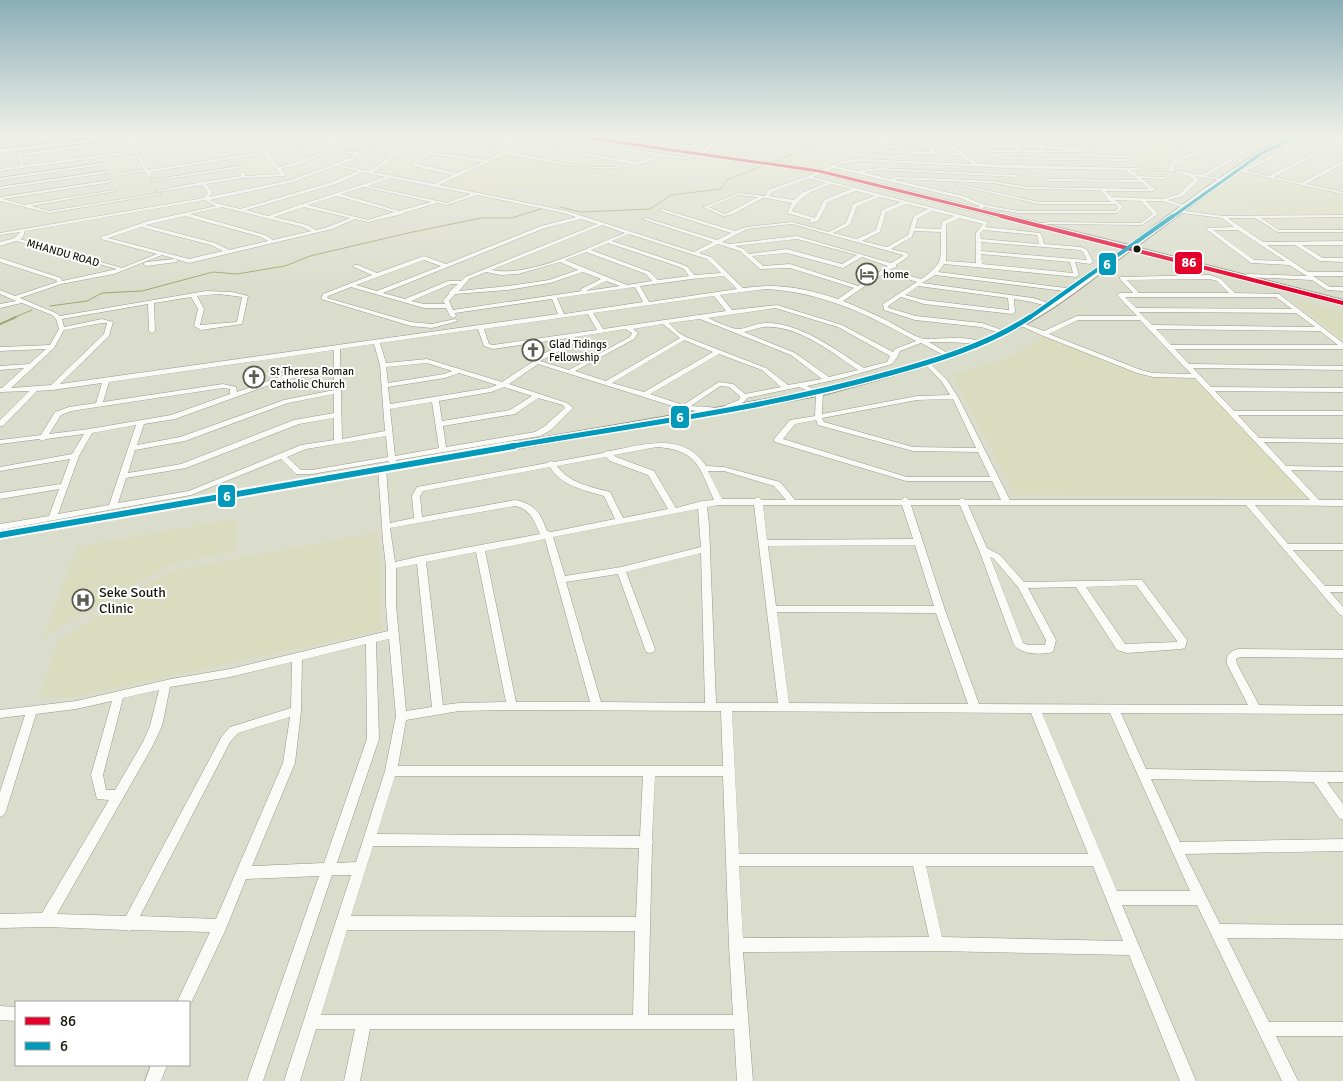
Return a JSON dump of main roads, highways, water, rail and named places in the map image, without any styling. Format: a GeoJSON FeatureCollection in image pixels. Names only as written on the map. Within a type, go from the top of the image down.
{"type":"FeatureCollection","features":[{"type":"Feature","properties":{"kind":"main road"},"geometry":{"type":"LineString","coordinates":[[882,186],[1129,247],[1343,303]]}},
{"type":"Feature","properties":{"kind":"main road"},"geometry":{"type":"LineString","coordinates":[[0,535],[389,464],[678,417],[784,392],[817,392],[927,363],[980,343],[1020,324],[1072,290],[1213,186]]}},
{"type":"Feature","properties":{"kind":"waterway"},"geometry":{"type":"LineString","coordinates":[[560,207],[581,212],[650,209],[671,195],[721,189],[723,186]]}},
{"type":"Feature","properties":{"kind":"waterway"},"geometry":{"type":"LineString","coordinates":[[50,306],[87,301],[102,293],[142,291],[213,272],[237,274],[285,266],[310,256],[408,233],[481,218],[511,218],[541,209]]}},
{"type":"Feature","properties":{"kind":"waterway"},"geometry":{"type":"LineString","coordinates":[[13,318],[32,310]]}},
{"type":"Feature","properties":{"kind":"waterway"},"geometry":{"type":"LineString","coordinates":[[0,324],[16,317]]}},
{"type":"Feature","properties":{"kind":"place","name":"home"},"geometry":{"type":"Point","coordinates":[867,274]}},
{"type":"Feature","properties":{"kind":"place","name":"Glad Tidings Fellowship"},"geometry":{"type":"Point","coordinates":[533,350]}},
{"type":"Feature","properties":{"kind":"place","name":"St Theresa Roman Catholic Church"},"geometry":{"type":"Point","coordinates":[254,377]}},
{"type":"Feature","properties":{"kind":"place","name":"Seke South Clinic"},"geometry":{"type":"Point","coordinates":[83,600]}}]}
